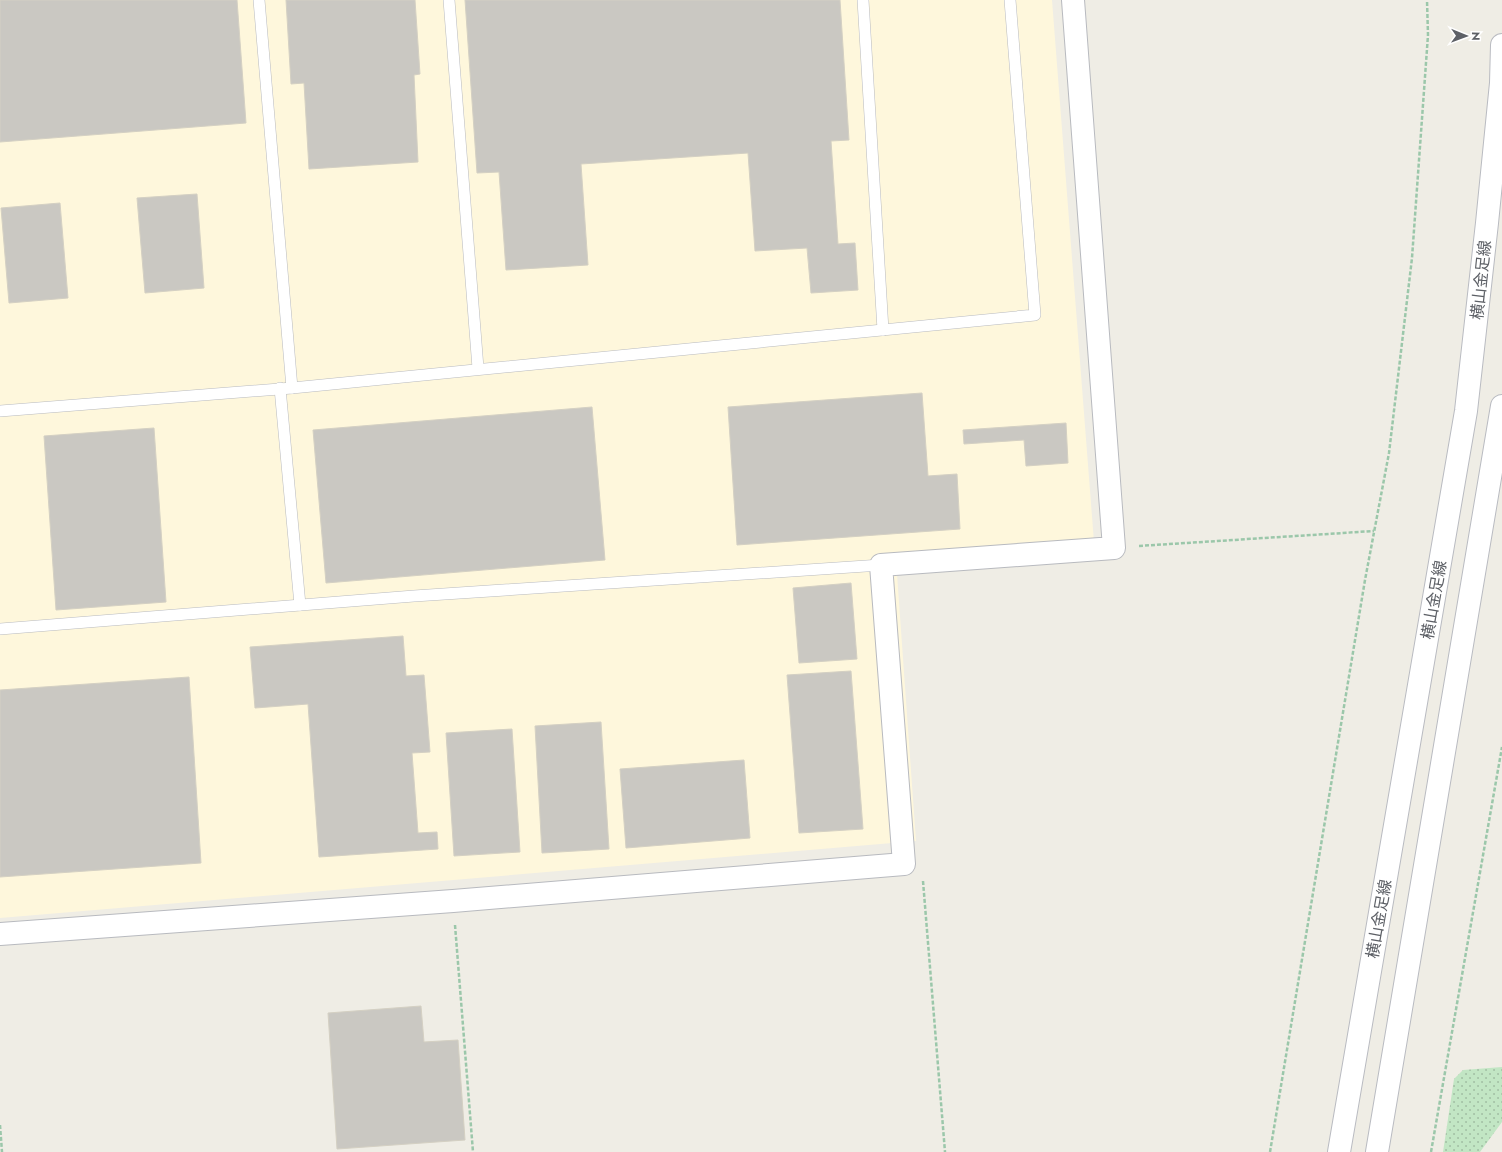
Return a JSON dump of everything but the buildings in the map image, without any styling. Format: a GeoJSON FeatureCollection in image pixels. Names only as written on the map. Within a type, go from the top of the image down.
{"type":"FeatureCollection","features":[{"type":"Feature","properties":{"kind":"street"},"geometry":{"type":"LineString","coordinates":[[0,934],[453,901],[904,864],[881,565],[1114,548],[1073,0]]}},
{"type":"Feature","properties":{"kind":"street","name":"横山金足線"},"geometry":{"type":"LineString","coordinates":[[1339,1152],[1466,411],[1501,83],[1502,45]]}},
{"type":"Feature","properties":{"kind":"street"},"geometry":{"type":"LineString","coordinates":[[1377,1152],[1502,406]]}},
{"type":"Feature","properties":{"kind":"lane"},"geometry":{"type":"LineString","coordinates":[[260,0],[292,388]]}},
{"type":"Feature","properties":{"kind":"lane"},"geometry":{"type":"LineString","coordinates":[[449,0],[478,368]]}},
{"type":"Feature","properties":{"kind":"lane"},"geometry":{"type":"LineString","coordinates":[[863,0],[883,330]]}},
{"type":"Feature","properties":{"kind":"lane"},"geometry":{"type":"LineString","coordinates":[[0,411],[292,388],[478,368],[1035,316],[1010,0]]}},
{"type":"Feature","properties":{"kind":"lane"},"geometry":{"type":"LineString","coordinates":[[280,388],[300,605]]}},
{"type":"Feature","properties":{"kind":"lane"},"geometry":{"type":"LineString","coordinates":[[0,629],[300,605],[881,565]]}},
{"type":"Feature","properties":{"kind":"path"},"geometry":{"type":"LineString","coordinates":[[1270,1152],[1374,531],[1389,453],[1412,258],[1428,35],[1427,0]]}},
{"type":"Feature","properties":{"kind":"path"},"geometry":{"type":"LineString","coordinates":[[1114,548],[1374,531]]}},
{"type":"Feature","properties":{"kind":"path"},"geometry":{"type":"LineString","coordinates":[[1431,1152],[1502,747]]}},
{"type":"Feature","properties":{"kind":"path"},"geometry":{"type":"LineString","coordinates":[[904,864],[922,878],[945,1152]]}},
{"type":"Feature","properties":{"kind":"path"},"geometry":{"type":"LineString","coordinates":[[453,901],[473,1152]]}},
{"type":"Feature","properties":{"kind":"path"},"geometry":{"type":"LineString","coordinates":[[0,1125],[2,1152]]}},
{"type":"Feature","properties":{"kind":"shaded area"},"geometry":{"type":"Polygon","coordinates":[[[0,0],[1052,0],[1095,555],[897,574],[916,841],[0,918],[0,0]]]}},
{"type":"Feature","properties":{"kind":"green space"},"geometry":{"type":"Polygon","coordinates":[[[1502,1067],[1502,1122],[1480,1152],[1443,1152],[1454,1079],[1463,1070],[1502,1067]]]}}]}
